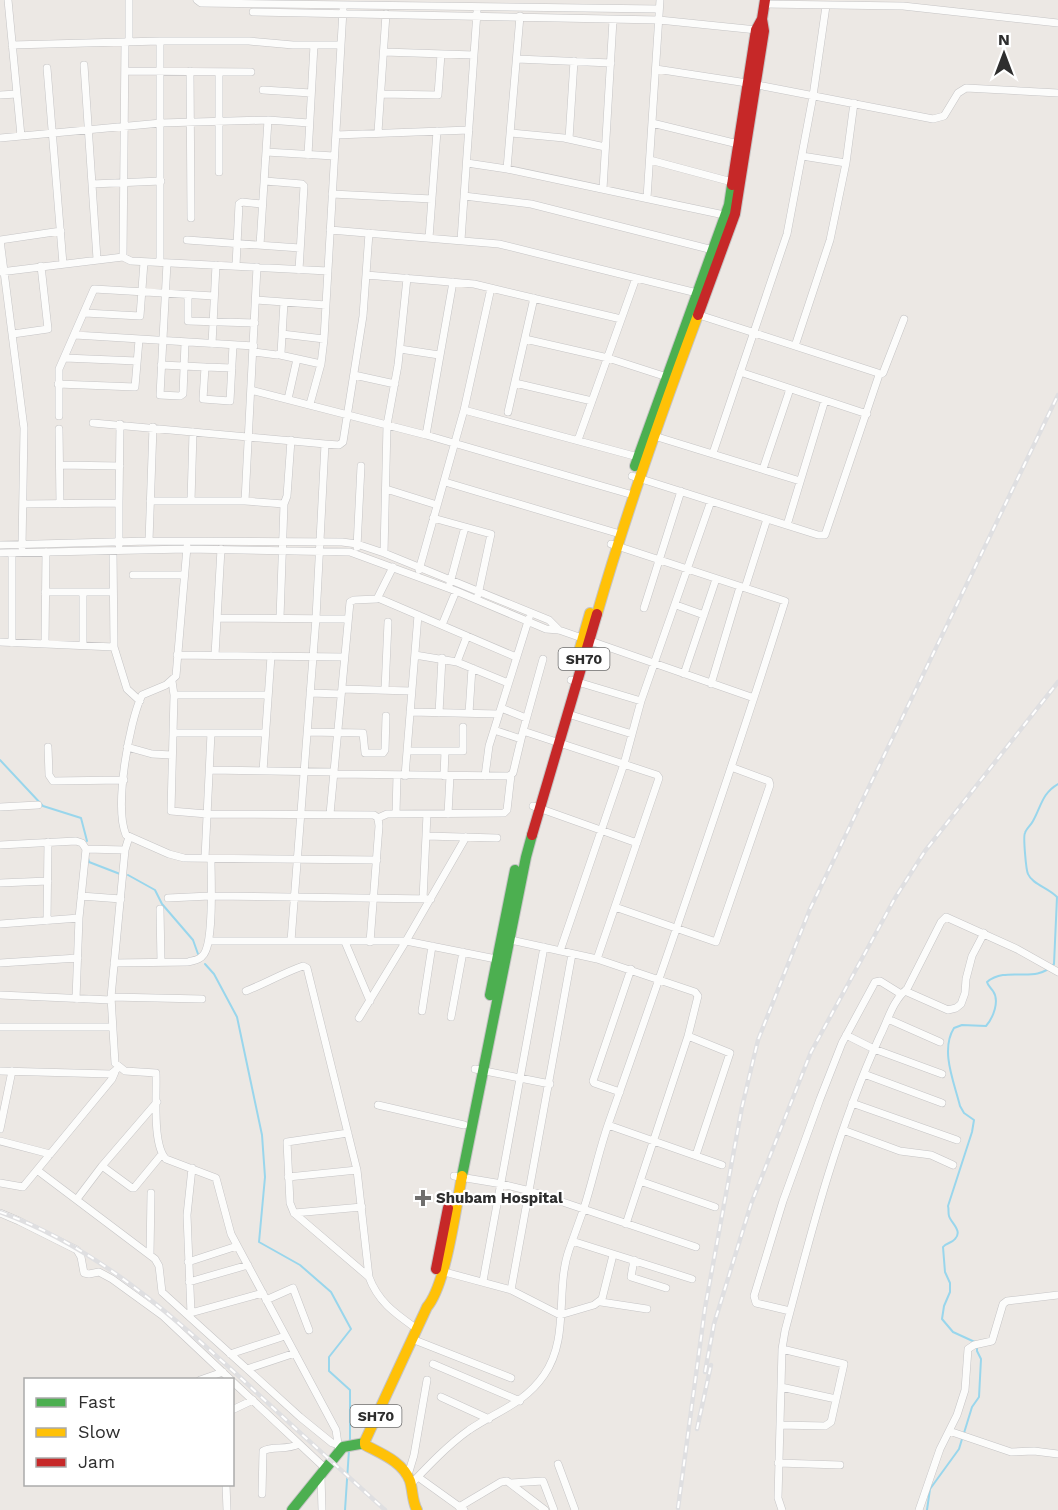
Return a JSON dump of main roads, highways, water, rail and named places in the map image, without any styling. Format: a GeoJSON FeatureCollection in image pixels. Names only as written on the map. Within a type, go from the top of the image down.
{"type":"FeatureCollection","features":[{"type":"Feature","properties":{"kind":"main road","name":"SH70"},"geometry":{"type":"LineString","coordinates":[[417,1510],[412,1503],[412,1478],[402,1467],[360,1444],[415,1334],[439,1271],[505,939],[511,886],[617,533],[670,378],[730,217],[764,2]]}},
{"type":"Feature","properties":{"kind":"main road","name":"SH70"},"geometry":{"type":"LineString","coordinates":[[695,313],[697,293],[713,250],[730,217],[732,182],[738,144],[751,84]]}},
{"type":"Feature","properties":{"kind":"main road","name":"SH70"},"geometry":{"type":"LineString","coordinates":[[636,477],[638,457],[650,434]]}},
{"type":"Feature","properties":{"kind":"main road","name":"SH70"},"geometry":{"type":"LineString","coordinates":[[555,743],[568,714],[574,681]]}},
{"type":"Feature","properties":{"kind":"main road","name":"SH70"},"geometry":{"type":"LineString","coordinates":[[457,1176],[464,1125],[478,1070]]}},
{"type":"Feature","properties":{"kind":"main road"},"geometry":{"type":"LineString","coordinates":[[292,1510],[340,1447],[360,1444]]}},
{"type":"Feature","properties":{"kind":"waterway"},"geometry":{"type":"LineString","coordinates":[[0,760],[43,806],[81,818],[87,841]]}},
{"type":"Feature","properties":{"kind":"waterway"},"geometry":{"type":"LineString","coordinates":[[964,1433],[972,1407],[979,1397],[981,1359],[977,1351],[977,1343],[953,1332],[942,1319],[950,1292],[950,1283],[945,1272],[943,1247],[954,1240],[958,1233],[949,1216],[948,1206],[974,1120],[964,1113],[960,1106],[950,1066],[948,1046],[954,1028],[962,1025],[986,1026],[989,1023],[996,1000],[987,982],[1004,975],[1038,973],[1054,964],[1057,897],[1033,881],[1028,874],[1024,835],[1045,796],[1058,784]]}},
{"type":"Feature","properties":{"kind":"waterway"},"geometry":{"type":"LineString","coordinates":[[88,858],[89,862],[120,874]]}},
{"type":"Feature","properties":{"kind":"waterway"},"geometry":{"type":"LineString","coordinates":[[128,875],[155,890],[162,904],[193,940],[198,954]]}},
{"type":"Feature","properties":{"kind":"waterway"},"geometry":{"type":"LineString","coordinates":[[205,964],[214,974],[237,1017],[262,1135],[265,1177],[259,1242],[300,1265],[331,1292],[351,1329],[329,1357],[329,1371],[350,1390],[350,1441]]}},
{"type":"Feature","properties":{"kind":"waterway"},"geometry":{"type":"LineString","coordinates":[[927,1510],[930,1489],[959,1449],[962,1439]]}},
{"type":"Feature","properties":{"kind":"waterway"},"geometry":{"type":"LineString","coordinates":[[345,1510],[349,1450]]}},
{"type":"Feature","properties":{"kind":"railway"},"geometry":{"type":"LineString","coordinates":[[678,1508],[705,1308],[742,1107],[758,1040],[810,909],[1058,395]]}},
{"type":"Feature","properties":{"kind":"railway"},"geometry":{"type":"LineString","coordinates":[[705,1372],[714,1324],[751,1204],[811,1052],[895,898],[925,851],[1058,682]]}},
{"type":"Feature","properties":{"kind":"railway"},"geometry":{"type":"LineString","coordinates":[[0,1212],[68,1243],[99,1262],[159,1306],[385,1510]]}},
{"type":"Feature","properties":{"kind":"railway"},"geometry":{"type":"LineString","coordinates":[[697,1429],[711,1365]]}},
{"type":"Feature","properties":{"kind":"place","name":"Shubam Hospital"},"geometry":{"type":"Point","coordinates":[423,1198]}}]}
